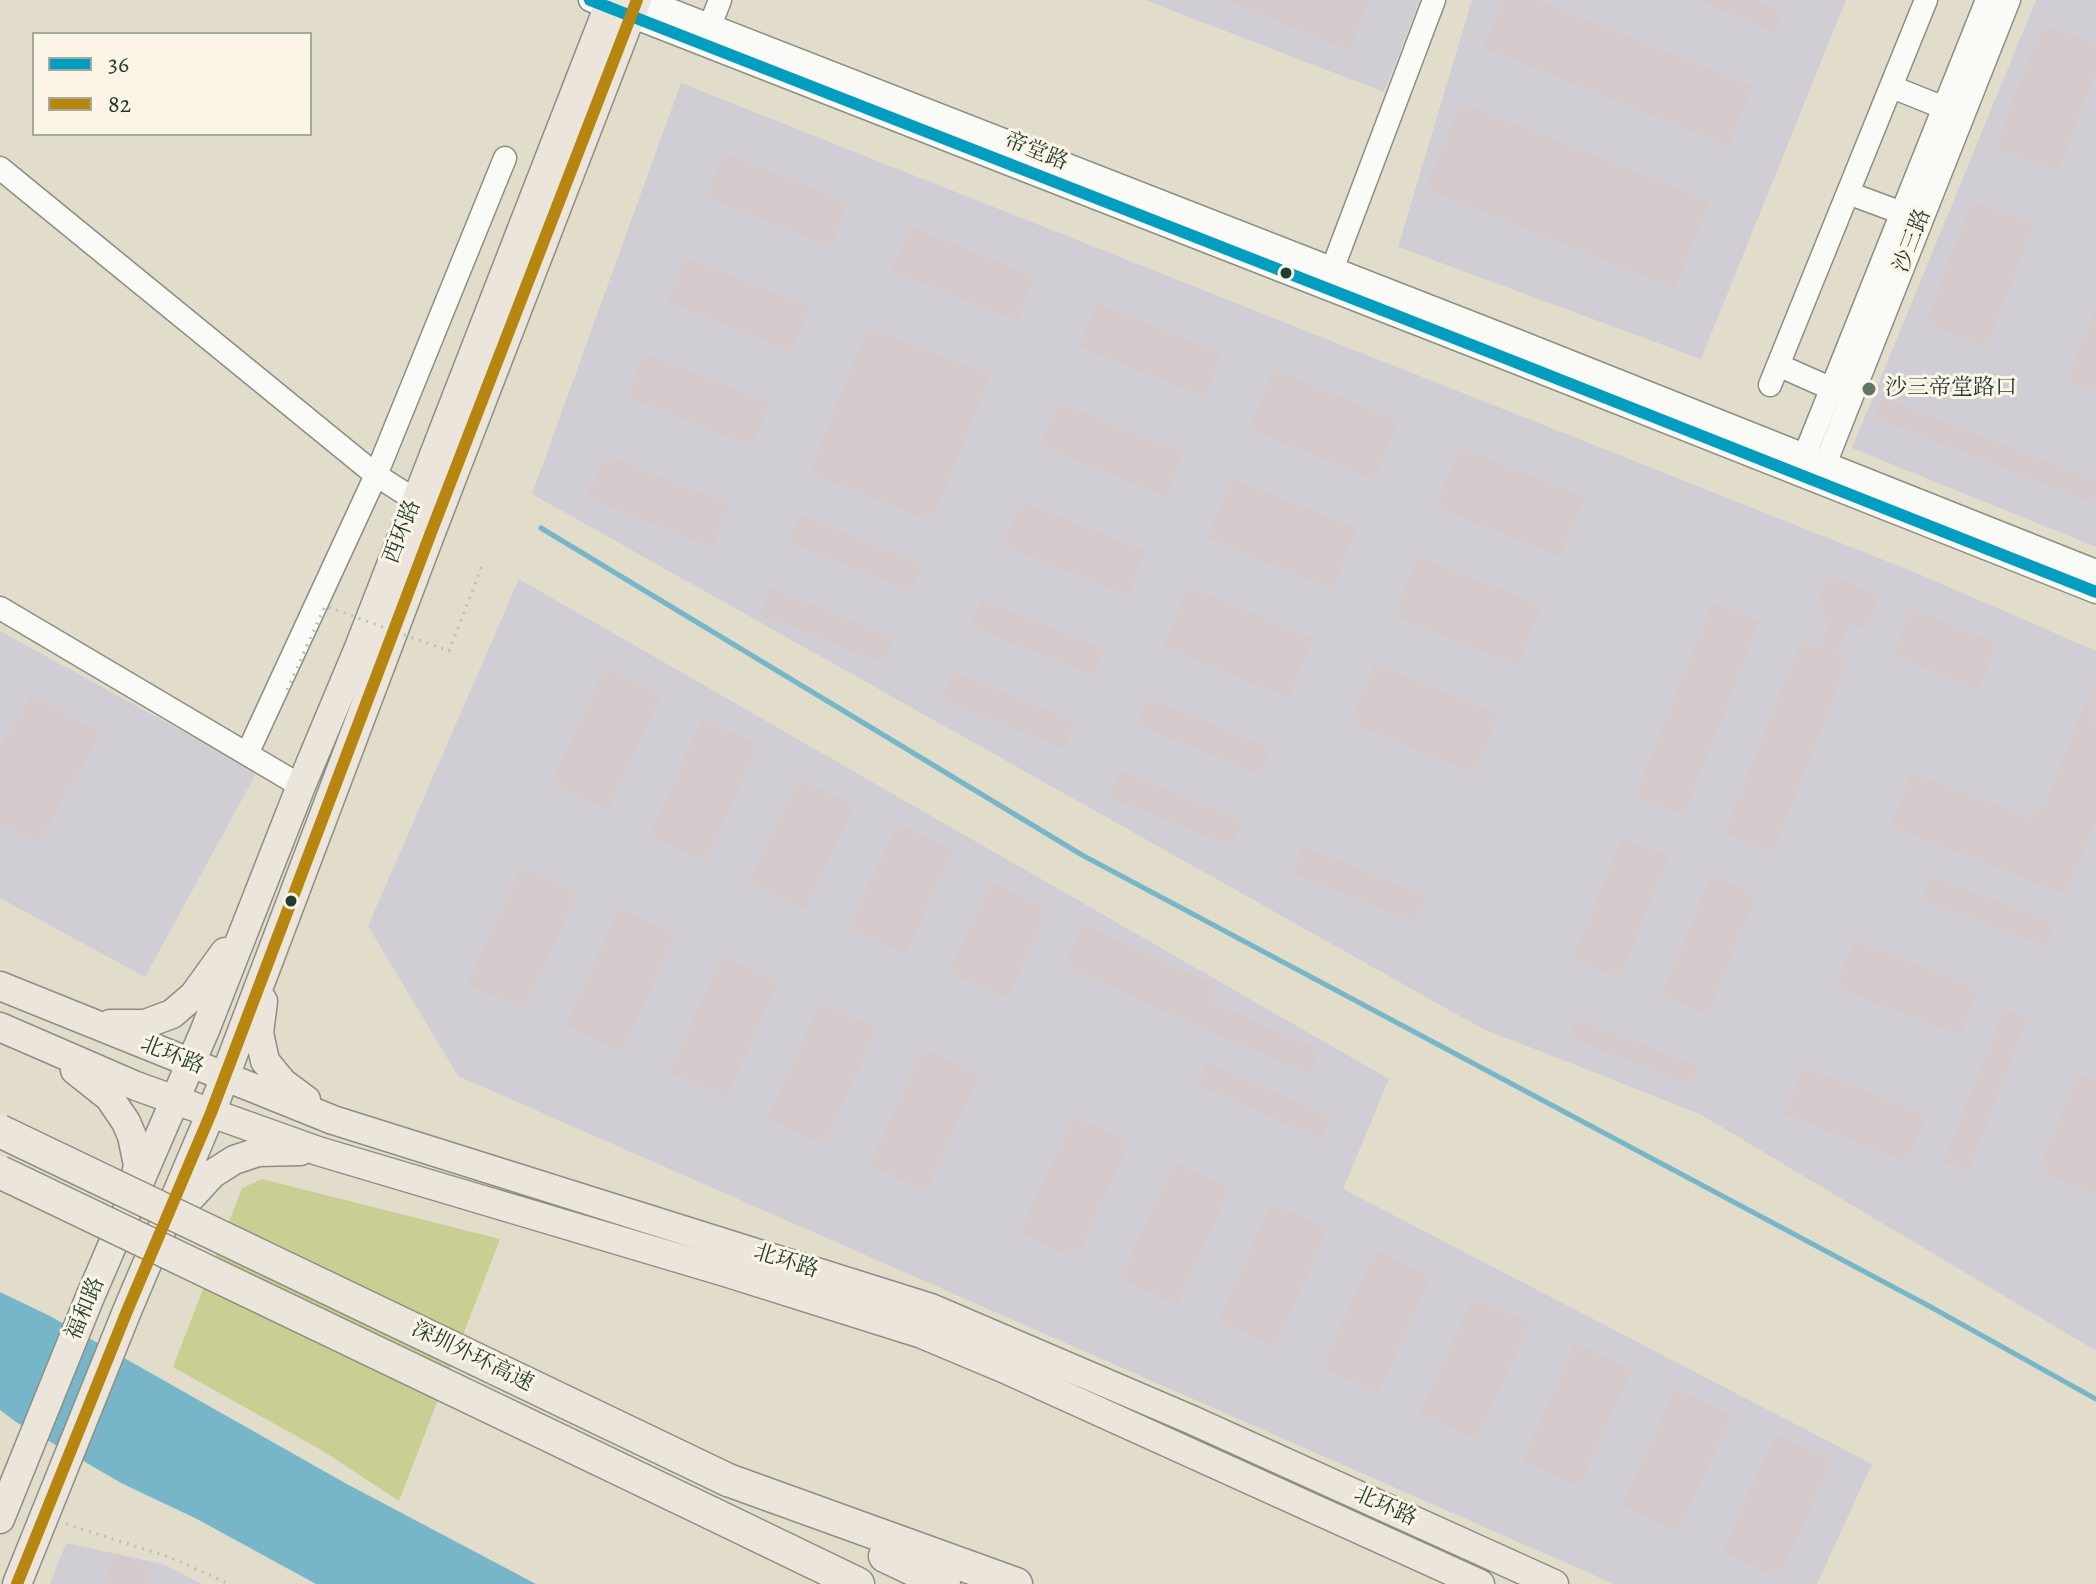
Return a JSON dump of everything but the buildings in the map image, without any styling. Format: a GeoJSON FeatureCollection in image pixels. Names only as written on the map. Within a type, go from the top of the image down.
{"type":"FeatureCollection","features":[{"type":"Feature","properties":{"kind":"highway","name":"深圳外环高速"},"geometry":{"type":"LineString","coordinates":[[0,1131],[944,1584]]}},
{"type":"Feature","properties":{"kind":"highway","name":"深圳外环高速"},"geometry":{"type":"LineString","coordinates":[[0,1172],[858,1584]]}},
{"type":"Feature","properties":{"kind":"highway"},"geometry":{"type":"LineString","coordinates":[[728,1480],[1016,1584]]}},
{"type":"Feature","properties":{"kind":"highway"},"geometry":{"type":"LineString","coordinates":[[711,1513],[828,1584]]}},
{"type":"Feature","properties":{"kind":"main road","name":"西环路"},"geometry":{"type":"LineString","coordinates":[[176,1101],[358,650],[415,500],[621,4]]}},
{"type":"Feature","properties":{"kind":"main road","name":"西环路"},"geometry":{"type":"LineString","coordinates":[[211,1113],[621,4]]}},
{"type":"Feature","properties":{"kind":"main road"},"geometry":{"type":"LineString","coordinates":[[90,1023],[145,1024],[172,1014],[194,995],[249,919]]}},
{"type":"Feature","properties":{"kind":"main road"},"geometry":{"type":"LineString","coordinates":[[268,960],[259,1033],[265,1061],[283,1083],[333,1120]]}},
{"type":"Feature","properties":{"kind":"main road","name":"北环路"},"geometry":{"type":"LineString","coordinates":[[0,986],[333,1120],[931,1308],[1192,1420],[1554,1584]]}},
{"type":"Feature","properties":{"kind":"main road","name":"北环路"},"geometry":{"type":"LineString","coordinates":[[0,1027],[176,1101],[318,1151],[922,1334],[1480,1584]]}},
{"type":"Feature","properties":{"kind":"main road"},"geometry":{"type":"LineString","coordinates":[[35,1042],[98,1087],[126,1122],[138,1165],[130,1208]]}},
{"type":"Feature","properties":{"kind":"main road","name":"福和路"},"geometry":{"type":"LineString","coordinates":[[5,1506],[90,1297],[176,1101]]}},
{"type":"Feature","properties":{"kind":"main road","name":"福和路"},"geometry":{"type":"LineString","coordinates":[[17,1584],[211,1113]]}},
{"type":"Feature","properties":{"kind":"main road"},"geometry":{"type":"LineString","coordinates":[[165,1225],[212,1174],[234,1160],[258,1152],[318,1151]]}},
{"type":"Feature","properties":{"kind":"street"},"geometry":{"type":"LineString","coordinates":[[707,35],[720,0]]}},
{"type":"Feature","properties":{"kind":"street"},"geometry":{"type":"LineString","coordinates":[[1329,279],[1434,0]]}},
{"type":"Feature","properties":{"kind":"street"},"geometry":{"type":"LineString","coordinates":[[1832,389],[1774,375],[1926,0]]}},
{"type":"Feature","properties":{"kind":"street","name":"沙三路"},"geometry":{"type":"LineString","coordinates":[[1812,469],[1953,111],[1987,0]]}},
{"type":"Feature","properties":{"kind":"street","name":"沙三路"},"geometry":{"type":"LineString","coordinates":[[1812,469],[1832,389],[1902,213],[2009,0]]}},
{"type":"Feature","properties":{"kind":"street","name":"帝堂路"},"geometry":{"type":"LineString","coordinates":[[621,4],[707,35],[1812,469],[2096,571]]}},
{"type":"Feature","properties":{"kind":"street"},"geometry":{"type":"LineString","coordinates":[[1892,87],[1953,111]]}},
{"type":"Feature","properties":{"kind":"street"},"geometry":{"type":"LineString","coordinates":[[247,754],[376,475],[505,158]]}},
{"type":"Feature","properties":{"kind":"street"},"geometry":{"type":"LineString","coordinates":[[0,168],[376,475],[415,500]]}},
{"type":"Feature","properties":{"kind":"street"},"geometry":{"type":"LineString","coordinates":[[1848,193],[1902,213]]}},
{"type":"Feature","properties":{"kind":"street","name":"帝堂路"},"geometry":{"type":"LineString","coordinates":[[1812,469],[2096,592]]}},
{"type":"Feature","properties":{"kind":"street"},"geometry":{"type":"LineString","coordinates":[[0,608],[301,786]]}},
{"type":"Feature","properties":{"kind":"path"},"geometry":{"type":"LineString","coordinates":[[287,690],[325,606],[449,651],[482,566]]}},
{"type":"Feature","properties":{"kind":"path"},"geometry":{"type":"LineString","coordinates":[[45,1513],[172,1558],[229,1584]]}},
{"type":"Feature","properties":{"kind":"shaded area"},"geometry":{"type":"Polygon","coordinates":[[[1145,0],[1420,0],[1384,92],[1145,0]]]}},
{"type":"Feature","properties":{"kind":"shaded area"},"geometry":{"type":"Polygon","coordinates":[[[1472,0],[1846,0],[1701,359],[1398,247],[1472,0]]]}},
{"type":"Feature","properties":{"kind":"shaded area"},"geometry":{"type":"Polygon","coordinates":[[[2036,0],[2096,0],[2096,547],[1852,448],[2036,0]]]}},
{"type":"Feature","properties":{"kind":"shaded area"},"geometry":{"type":"Polygon","coordinates":[[[681,83],[1914,572],[2096,651],[2096,1351],[1700,1114],[1481,1028],[532,494],[681,83]]]}},
{"type":"Feature","properties":{"kind":"shaded area"},"geometry":{"type":"Polygon","coordinates":[[[519,579],[1389,1079],[1343,1189],[1872,1464],[1817,1584],[1614,1584],[458,1076],[368,926],[519,579]]]}},
{"type":"Feature","properties":{"kind":"shaded area"},"geometry":{"type":"Polygon","coordinates":[[[0,631],[257,772],[145,977],[0,898],[0,631]]]}},
{"type":"Feature","properties":{"kind":"shaded area"},"geometry":{"type":"Polygon","coordinates":[[[66,1543],[163,1564],[202,1584],[50,1584],[66,1543]]]}},
{"type":"Feature","properties":{"kind":"green space"},"geometry":{"type":"Polygon","coordinates":[[[262,1179],[500,1239],[399,1501],[323,1451],[173,1367],[242,1188],[262,1179]]]}},
{"type":"Feature","properties":{"kind":"water"},"geometry":{"type":"Polygon","coordinates":[[[0,1292],[50,1316],[345,1483],[536,1584],[316,1584],[197,1519],[123,1484],[0,1410],[0,1292]]]}},
{"type":"Feature","properties":{"kind":"waterway"},"geometry":{"type":"LineString","coordinates":[[541,528],[1082,855],[1929,1306],[2096,1399]]}},
{"type":"Feature","properties":{"kind":"transit line","name":"36"},"geometry":{"type":"LineString","coordinates":[[590,0],[2096,592]]}},
{"type":"Feature","properties":{"kind":"transit line","name":"82"},"geometry":{"type":"LineString","coordinates":[[17,1584],[211,1113],[637,0]]}},
{"type":"Feature","properties":{"kind":"place","name":"沙三帝堂路口"},"geometry":{"type":"Point","coordinates":[1869,389]}}]}
